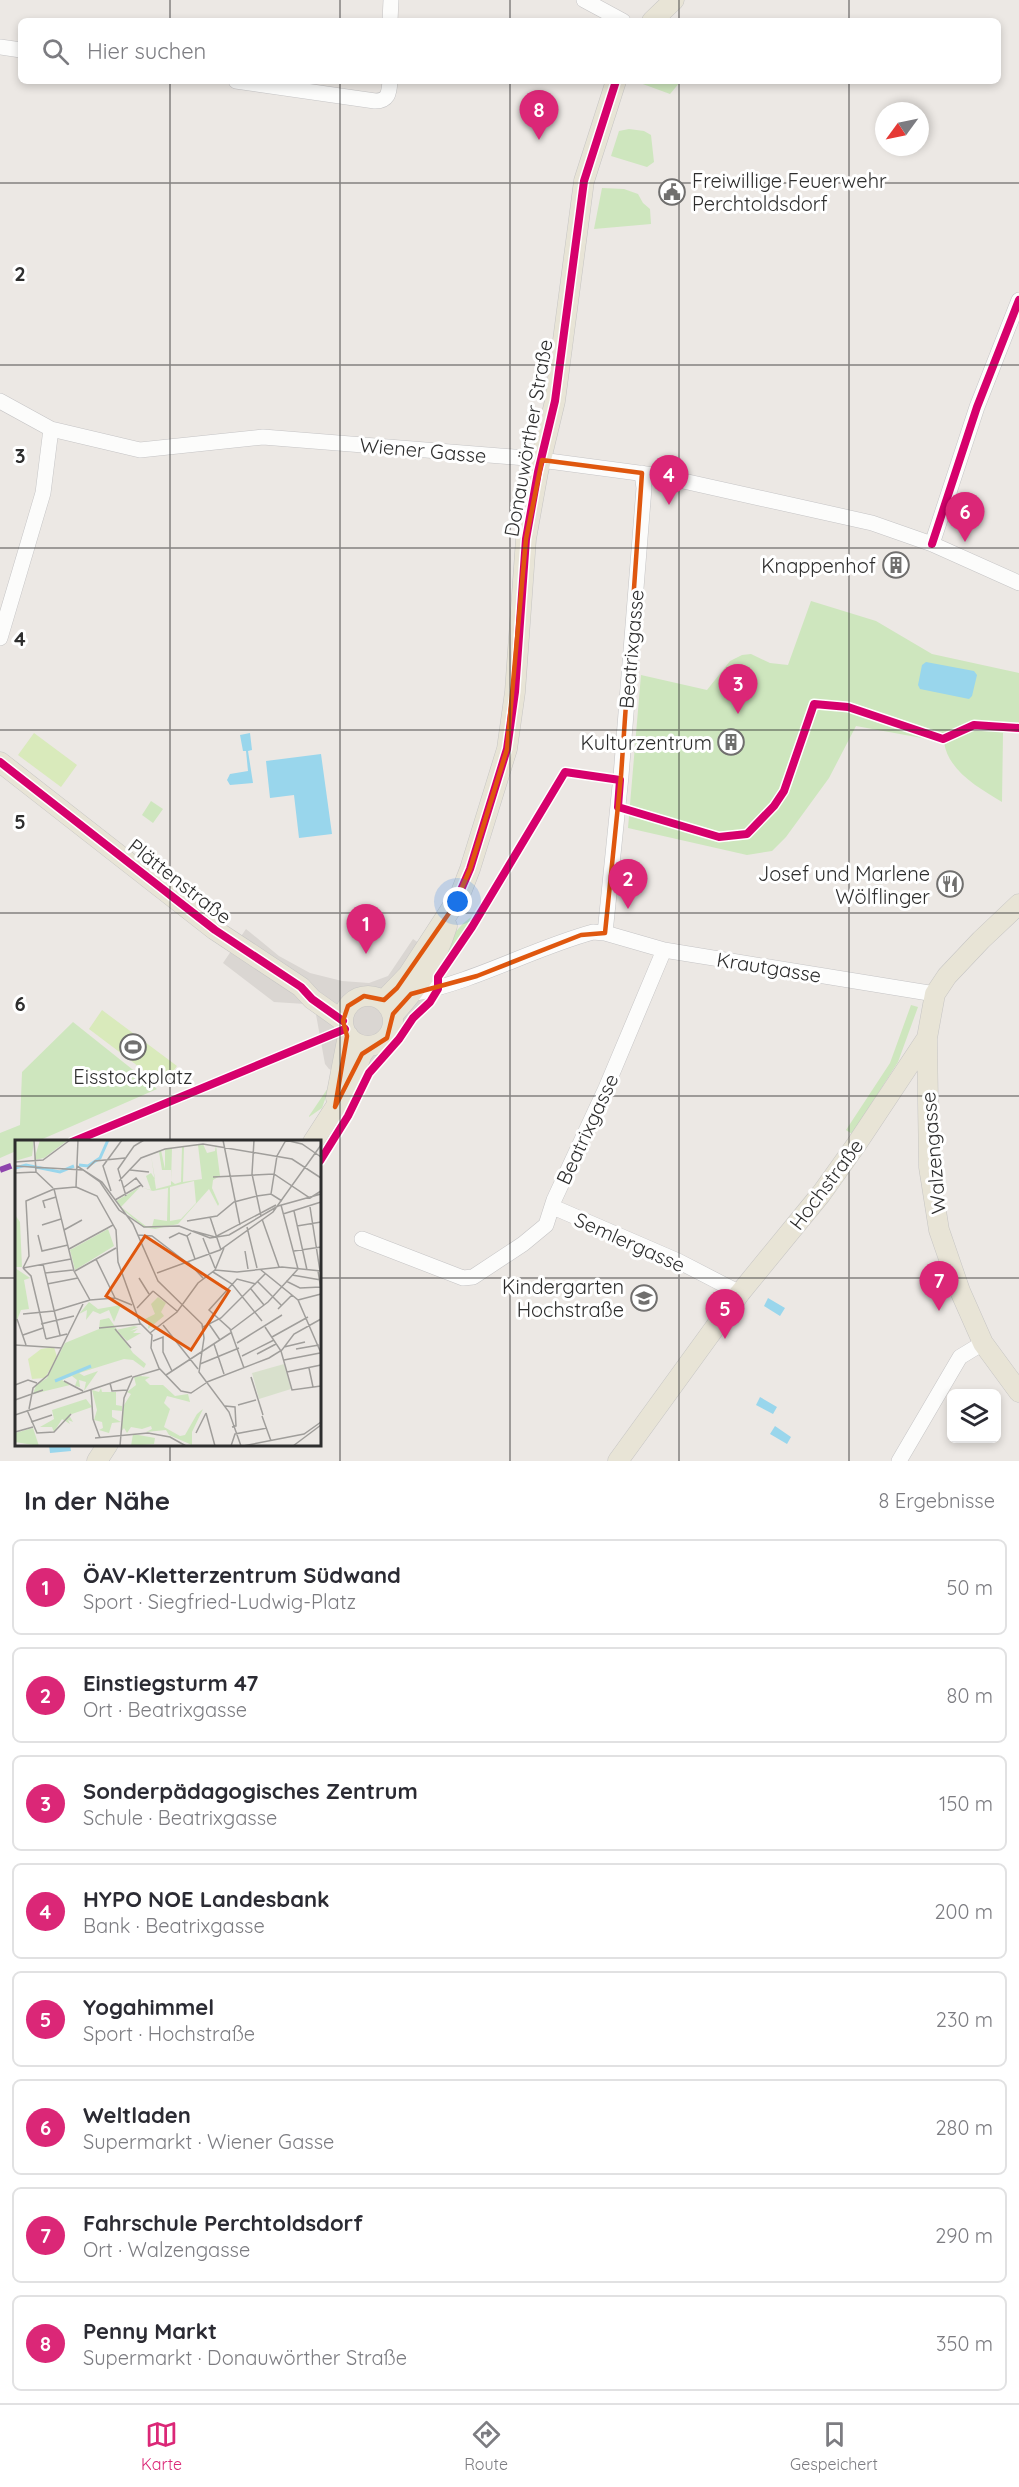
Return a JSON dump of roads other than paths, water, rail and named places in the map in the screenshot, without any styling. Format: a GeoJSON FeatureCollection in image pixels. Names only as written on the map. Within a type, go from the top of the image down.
{"type":"FeatureCollection","features":[{"type":"Feature","properties":{"kind":"main road"},"geometry":{"type":"LineString","coordinates":[[655,18],[674,0]]}},
{"type":"Feature","properties":{"kind":"main road","name":"Donauwörther Straße"},"geometry":{"type":"LineString","coordinates":[[388,1008],[411,994],[438,954],[454,906],[470,869],[507,749],[515,692],[526,539],[555,401],[584,181],[615,84]]}},
{"type":"Feature","properties":{"kind":"main road","name":"Plättenstraße"},"geometry":{"type":"LineString","coordinates":[[0,762],[215,930],[301,987],[345,1028]]}},
{"type":"Feature","properties":{"kind":"main road","name":"Hochstraße"},"geometry":{"type":"LineString","coordinates":[[618,1461],[740,1293],[833,1178],[927,1038],[935,994],[947,976],[1019,904]]}},
{"type":"Feature","properties":{"kind":"main road","name":"Donauwörther Straße"},"geometry":{"type":"LineString","coordinates":[[388,1008],[454,906]]}},
{"type":"Feature","properties":{"kind":"main road","name":"Plättenstraße"},"geometry":{"type":"LineString","coordinates":[[301,987],[312,988],[330,996],[355,1000]]}},
{"type":"Feature","properties":{"kind":"main road"},"geometry":{"type":"LineString","coordinates":[[335,1107],[346,1010],[355,1000],[369,996],[388,1008],[393,1025],[389,1035],[379,1044],[368,1046],[356,1043],[345,1028]]}},
{"type":"Feature","properties":{"kind":"main road","name":"Walzengasse"},"geometry":{"type":"LineString","coordinates":[[927,1038],[929,1167],[939,1230],[960,1291],[983,1343],[1019,1392]]}},
{"type":"Feature","properties":{"kind":"main road"},"geometry":{"type":"LineString","coordinates":[[314,1140],[349,1086],[362,1054],[368,1046]]}},
{"type":"Feature","properties":{"kind":"main road"},"geometry":{"type":"LineString","coordinates":[[97,1461],[107,1446]]}},
{"type":"Feature","properties":{"kind":"street"},"geometry":{"type":"LineString","coordinates":[[390,18],[391,0]]}},
{"type":"Feature","properties":{"kind":"street"},"geometry":{"type":"LineString","coordinates":[[584,0],[617,18]]}},
{"type":"Feature","properties":{"kind":"street"},"geometry":{"type":"LineString","coordinates":[[0,47],[18,50]]}},
{"type":"Feature","properties":{"kind":"street"},"geometry":{"type":"LineString","coordinates":[[257,84],[375,101],[384,100],[389,93],[390,84]]}},
{"type":"Feature","properties":{"kind":"street"},"geometry":{"type":"LineString","coordinates":[[932,544],[977,407],[1019,300]]}},
{"type":"Feature","properties":{"kind":"street","name":"Wiener Gasse"},"geometry":{"type":"LineString","coordinates":[[0,401],[51,429],[140,450],[263,437],[542,460],[642,473],[872,523],[932,544],[1019,583]]}},
{"type":"Feature","properties":{"kind":"street"},"geometry":{"type":"LineString","coordinates":[[0,638],[43,493],[51,429]]}},
{"type":"Feature","properties":{"kind":"street","name":"Beatrixgasse"},"geometry":{"type":"LineString","coordinates":[[605,933],[621,776],[644,488],[642,473]]}},
{"type":"Feature","properties":{"kind":"street"},"geometry":{"type":"LineString","coordinates":[[411,994],[438,989],[477,976],[581,935],[593,932],[605,933]]}},
{"type":"Feature","properties":{"kind":"street","name":"Krautgasse"},"geometry":{"type":"LineString","coordinates":[[605,933],[664,950],[935,994]]}},
{"type":"Feature","properties":{"kind":"street","name":"Beatrixgasse"},"geometry":{"type":"LineString","coordinates":[[362,1239],[463,1278],[473,1277],[523,1244],[546,1225],[554,1200],[606,1088],[664,950]]}},
{"type":"Feature","properties":{"kind":"street","name":"Semlergasse"},"geometry":{"type":"LineString","coordinates":[[553,1208],[678,1261],[740,1293]]}},
{"type":"Feature","properties":{"kind":"street"},"geometry":{"type":"LineString","coordinates":[[899,1461],[960,1357],[983,1343]]}},
{"type":"Feature","properties":{"kind":"water"},"geometry":{"type":"Polygon","coordinates":[[[926,662],[974,671],[977,675],[972,696],[969,699],[920,689],[918,685],[922,665],[926,662]]]}},
{"type":"Feature","properties":{"kind":"water"},"geometry":{"type":"Polygon","coordinates":[[[250,733],[252,750],[248,751],[253,783],[230,785],[227,780],[230,774],[248,771],[246,751],[243,751],[240,735],[250,733]]]}},
{"type":"Feature","properties":{"kind":"water"},"geometry":{"type":"Polygon","coordinates":[[[321,754],[332,834],[299,838],[294,795],[270,798],[266,761],[321,754]]]}},
{"type":"Feature","properties":{"kind":"water"},"geometry":{"type":"Polygon","coordinates":[[[768,1298],[785,1308],[780,1316],[764,1306],[768,1298]]]}},
{"type":"Feature","properties":{"kind":"water"},"geometry":{"type":"Polygon","coordinates":[[[760,1397],[777,1407],[773,1414],[756,1405],[760,1397]]]}},
{"type":"Feature","properties":{"kind":"water"},"geometry":{"type":"Polygon","coordinates":[[[775,1426],[791,1437],[787,1444],[770,1434],[775,1426]]]}},
{"type":"Feature","properties":{"kind":"water"},"geometry":{"type":"Polygon","coordinates":[[[49,1446],[70,1446],[71,1451],[50,1453],[49,1446]]]}},
{"type":"Feature","properties":{"kind":"place","name":"Penny Markt"},"geometry":{"type":"Point","coordinates":[539,140]}},
{"type":"Feature","properties":{"kind":"place","name":"Freiwillige Feuerwehr Perchtoldsdorf"},"geometry":{"type":"Point","coordinates":[672,192]}},
{"type":"Feature","properties":{"kind":"place","name":"HYPO NOE Landesbank"},"geometry":{"type":"Point","coordinates":[669,505]}},
{"type":"Feature","properties":{"kind":"place","name":"Weltladen"},"geometry":{"type":"Point","coordinates":[965,542]}},
{"type":"Feature","properties":{"kind":"place","name":"Knappenhof"},"geometry":{"type":"Point","coordinates":[896,565]}},
{"type":"Feature","properties":{"kind":"place","name":"Sonderpädagogisches Zentrum"},"geometry":{"type":"Point","coordinates":[738,714]}},
{"type":"Feature","properties":{"kind":"place","name":"Kulturzentrum"},"geometry":{"type":"Point","coordinates":[731,742]}},
{"type":"Feature","properties":{"kind":"place","name":"Josef und Marlene Wölflinger"},"geometry":{"type":"Point","coordinates":[950,884]}},
{"type":"Feature","properties":{"kind":"place","name":"Einstiegsturm 47"},"geometry":{"type":"Point","coordinates":[628,909]}},
{"type":"Feature","properties":{"kind":"place","name":"ÖAV-Kletterzentrum Südwand"},"geometry":{"type":"Point","coordinates":[366,954]}},
{"type":"Feature","properties":{"kind":"place","name":"Eisstockplatz"},"geometry":{"type":"Point","coordinates":[133,1047]}},
{"type":"Feature","properties":{"kind":"place","name":"Kindergarten Hochstraße"},"geometry":{"type":"Point","coordinates":[644,1298]}},
{"type":"Feature","properties":{"kind":"place","name":"Fahrschule Perchtoldsdorf"},"geometry":{"type":"Point","coordinates":[939,1311]}},
{"type":"Feature","properties":{"kind":"place","name":"Yogahimmel"},"geometry":{"type":"Point","coordinates":[725,1339]}}]}
